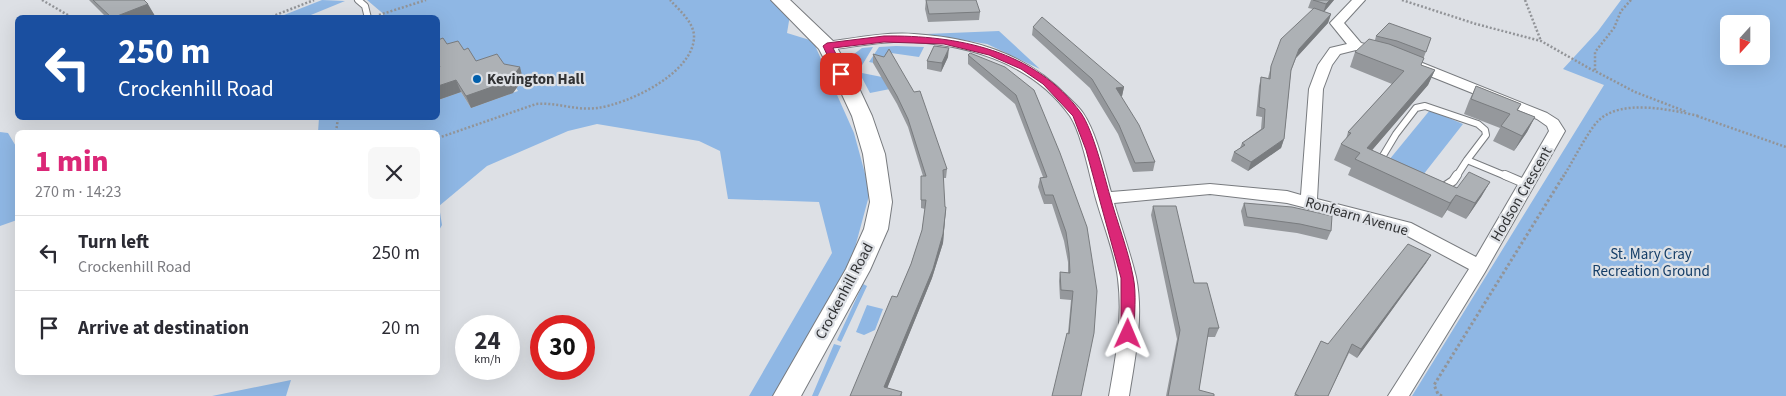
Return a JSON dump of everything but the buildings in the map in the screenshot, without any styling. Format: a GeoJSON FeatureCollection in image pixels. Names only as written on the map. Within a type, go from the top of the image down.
{"type":"FeatureCollection","features":[{"type":"Feature","properties":{"kind":"main road","name":"Crockenhill Road"},"geometry":{"type":"LineString","coordinates":[[780,0],[827,46],[862,116],[874,154],[881,202],[876,229],[858,270],[788,396]]}},
{"type":"Feature","properties":{"kind":"street"},"geometry":{"type":"LineString","coordinates":[[1309,201],[1316,89],[1325,65],[1335,51],[1356,46],[1337,24],[1360,0]]}},
{"type":"Feature","properties":{"kind":"street"},"geometry":{"type":"LineString","coordinates":[[827,46],[884,39],[944,41],[992,52],[1024,67],[1046,82],[1078,115],[1091,150],[1127,278],[1129,320],[1127,348],[1119,396]]}},
{"type":"Feature","properties":{"kind":"street","name":"Hodson Crescent"},"geometry":{"type":"LineString","coordinates":[[1356,46],[1400,59],[1542,116],[1552,123],[1557,131],[1556,136],[1526,184],[1479,267]]}},
{"type":"Feature","properties":{"kind":"street","name":"Ronfearn Avenue"},"geometry":{"type":"LineString","coordinates":[[1104,198],[1210,189],[1261,193],[1309,201],[1405,227],[1479,267]]}},
{"type":"Feature","properties":{"kind":"street"},"geometry":{"type":"LineString","coordinates":[[1398,396],[1479,267]]}},
{"type":"Feature","properties":{"kind":"lane"},"geometry":{"type":"LineString","coordinates":[[358,0],[365,6],[369,15]]}},
{"type":"Feature","properties":{"kind":"lane"},"geometry":{"type":"LineString","coordinates":[[1386,168],[1381,159],[1396,134],[1416,108],[1426,106],[1478,124],[1485,130],[1486,135],[1453,180],[1441,189],[1434,187]]}},
{"type":"Feature","properties":{"kind":"lane"},"geometry":{"type":"LineString","coordinates":[[1467,160],[1526,184]]}},
{"type":"Feature","properties":{"kind":"path"},"geometry":{"type":"LineString","coordinates":[[42,0],[68,15]]}},
{"type":"Feature","properties":{"kind":"path"},"geometry":{"type":"LineString","coordinates":[[276,15],[314,0]]}},
{"type":"Feature","properties":{"kind":"path"},"geometry":{"type":"LineString","coordinates":[[379,15],[426,0]]}},
{"type":"Feature","properties":{"kind":"path"},"geometry":{"type":"LineString","coordinates":[[440,137],[536,104],[548,102],[571,107],[596,108],[623,102],[640,94],[669,76],[690,53],[694,37],[692,30],[689,23],[670,0]]}},
{"type":"Feature","properties":{"kind":"path"},"geometry":{"type":"LineString","coordinates":[[1402,0],[1476,24],[1541,40],[1635,92],[1786,147]]}},
{"type":"Feature","properties":{"kind":"path"},"geometry":{"type":"LineString","coordinates":[[1525,0],[1541,40]]}},
{"type":"Feature","properties":{"kind":"path"},"geometry":{"type":"LineString","coordinates":[[1595,71],[1595,52],[1614,28],[1621,11],[1631,0]]}},
{"type":"Feature","properties":{"kind":"path"},"geometry":{"type":"LineString","coordinates":[[1442,396],[1438,394],[1434,385],[1598,121],[1606,114],[1651,108],[1666,109],[1698,116]]}},
{"type":"Feature","properties":{"kind":"green space"},"geometry":{"type":"Polygon","coordinates":[[[322,0],[345,1],[311,15],[284,15],[322,0]]]}},
{"type":"Feature","properties":{"kind":"green space"},"geometry":{"type":"Polygon","coordinates":[[[367,0],[776,0],[790,15],[787,33],[813,41],[854,133],[870,192],[853,255],[777,396],[749,396],[832,253],[819,202],[728,199],[720,151],[699,141],[597,124],[568,131],[487,166],[440,205],[440,130],[318,130],[319,120],[440,120],[440,99],[461,92],[471,108],[518,91],[515,86],[440,54],[440,15],[385,15],[367,0]]]}},
{"type":"Feature","properties":{"kind":"green space","name":"St. Mary Cray Recreation Ground"},"geometry":{"type":"Polygon","coordinates":[[[1621,0],[1786,0],[1786,396],[1412,396],[1604,85],[1563,69],[1598,31],[1621,0]]]}},
{"type":"Feature","properties":{"kind":"green space"},"geometry":{"type":"Polygon","coordinates":[[[999,31],[1040,69],[987,44],[926,34],[999,31]]]}},
{"type":"Feature","properties":{"kind":"green space"},"geometry":{"type":"Polygon","coordinates":[[[873,47],[858,72],[850,57],[862,48],[873,47]]]}},
{"type":"Feature","properties":{"kind":"green space"},"geometry":{"type":"Polygon","coordinates":[[[879,47],[924,47],[919,57],[891,53],[879,64],[869,62],[879,47]]]}},
{"type":"Feature","properties":{"kind":"green space"},"geometry":{"type":"Polygon","coordinates":[[[862,73],[882,77],[890,89],[870,93],[861,76],[862,73]]]}},
{"type":"Feature","properties":{"kind":"green space"},"geometry":{"type":"Polygon","coordinates":[[[1430,110],[1463,124],[1423,175],[1389,160],[1430,110]]]}},
{"type":"Feature","properties":{"kind":"green space"},"geometry":{"type":"Polygon","coordinates":[[[0,132],[8,133],[15,145],[15,221],[0,226],[0,132]]]}},
{"type":"Feature","properties":{"kind":"green space"},"geometry":{"type":"Polygon","coordinates":[[[440,212],[442,225],[440,228],[440,212]]]}},
{"type":"Feature","properties":{"kind":"green space"},"geometry":{"type":"Polygon","coordinates":[[[863,284],[867,286],[841,342],[837,340],[863,284]]]}},
{"type":"Feature","properties":{"kind":"green space"},"geometry":{"type":"Polygon","coordinates":[[[867,305],[883,309],[875,330],[864,335],[856,332],[867,305]]]}},
{"type":"Feature","properties":{"kind":"green space"},"geometry":{"type":"Polygon","coordinates":[[[834,344],[841,346],[818,396],[812,396],[834,344]]]}},
{"type":"Feature","properties":{"kind":"green space"},"geometry":{"type":"Polygon","coordinates":[[[291,380],[286,396],[212,396],[291,380]]]}},
{"type":"Feature","properties":{"kind":"place","name":"Kevington Hall"},"geometry":{"type":"Point","coordinates":[477,79]}},
{"type":"Feature","properties":{"kind":"route"},"geometry":{"type":"LineString","coordinates":[[841,74],[827,46],[884,39],[913,38],[967,45],[992,52],[1024,67],[1046,82],[1078,115],[1091,150],[1127,278],[1128,334]]}}]}
